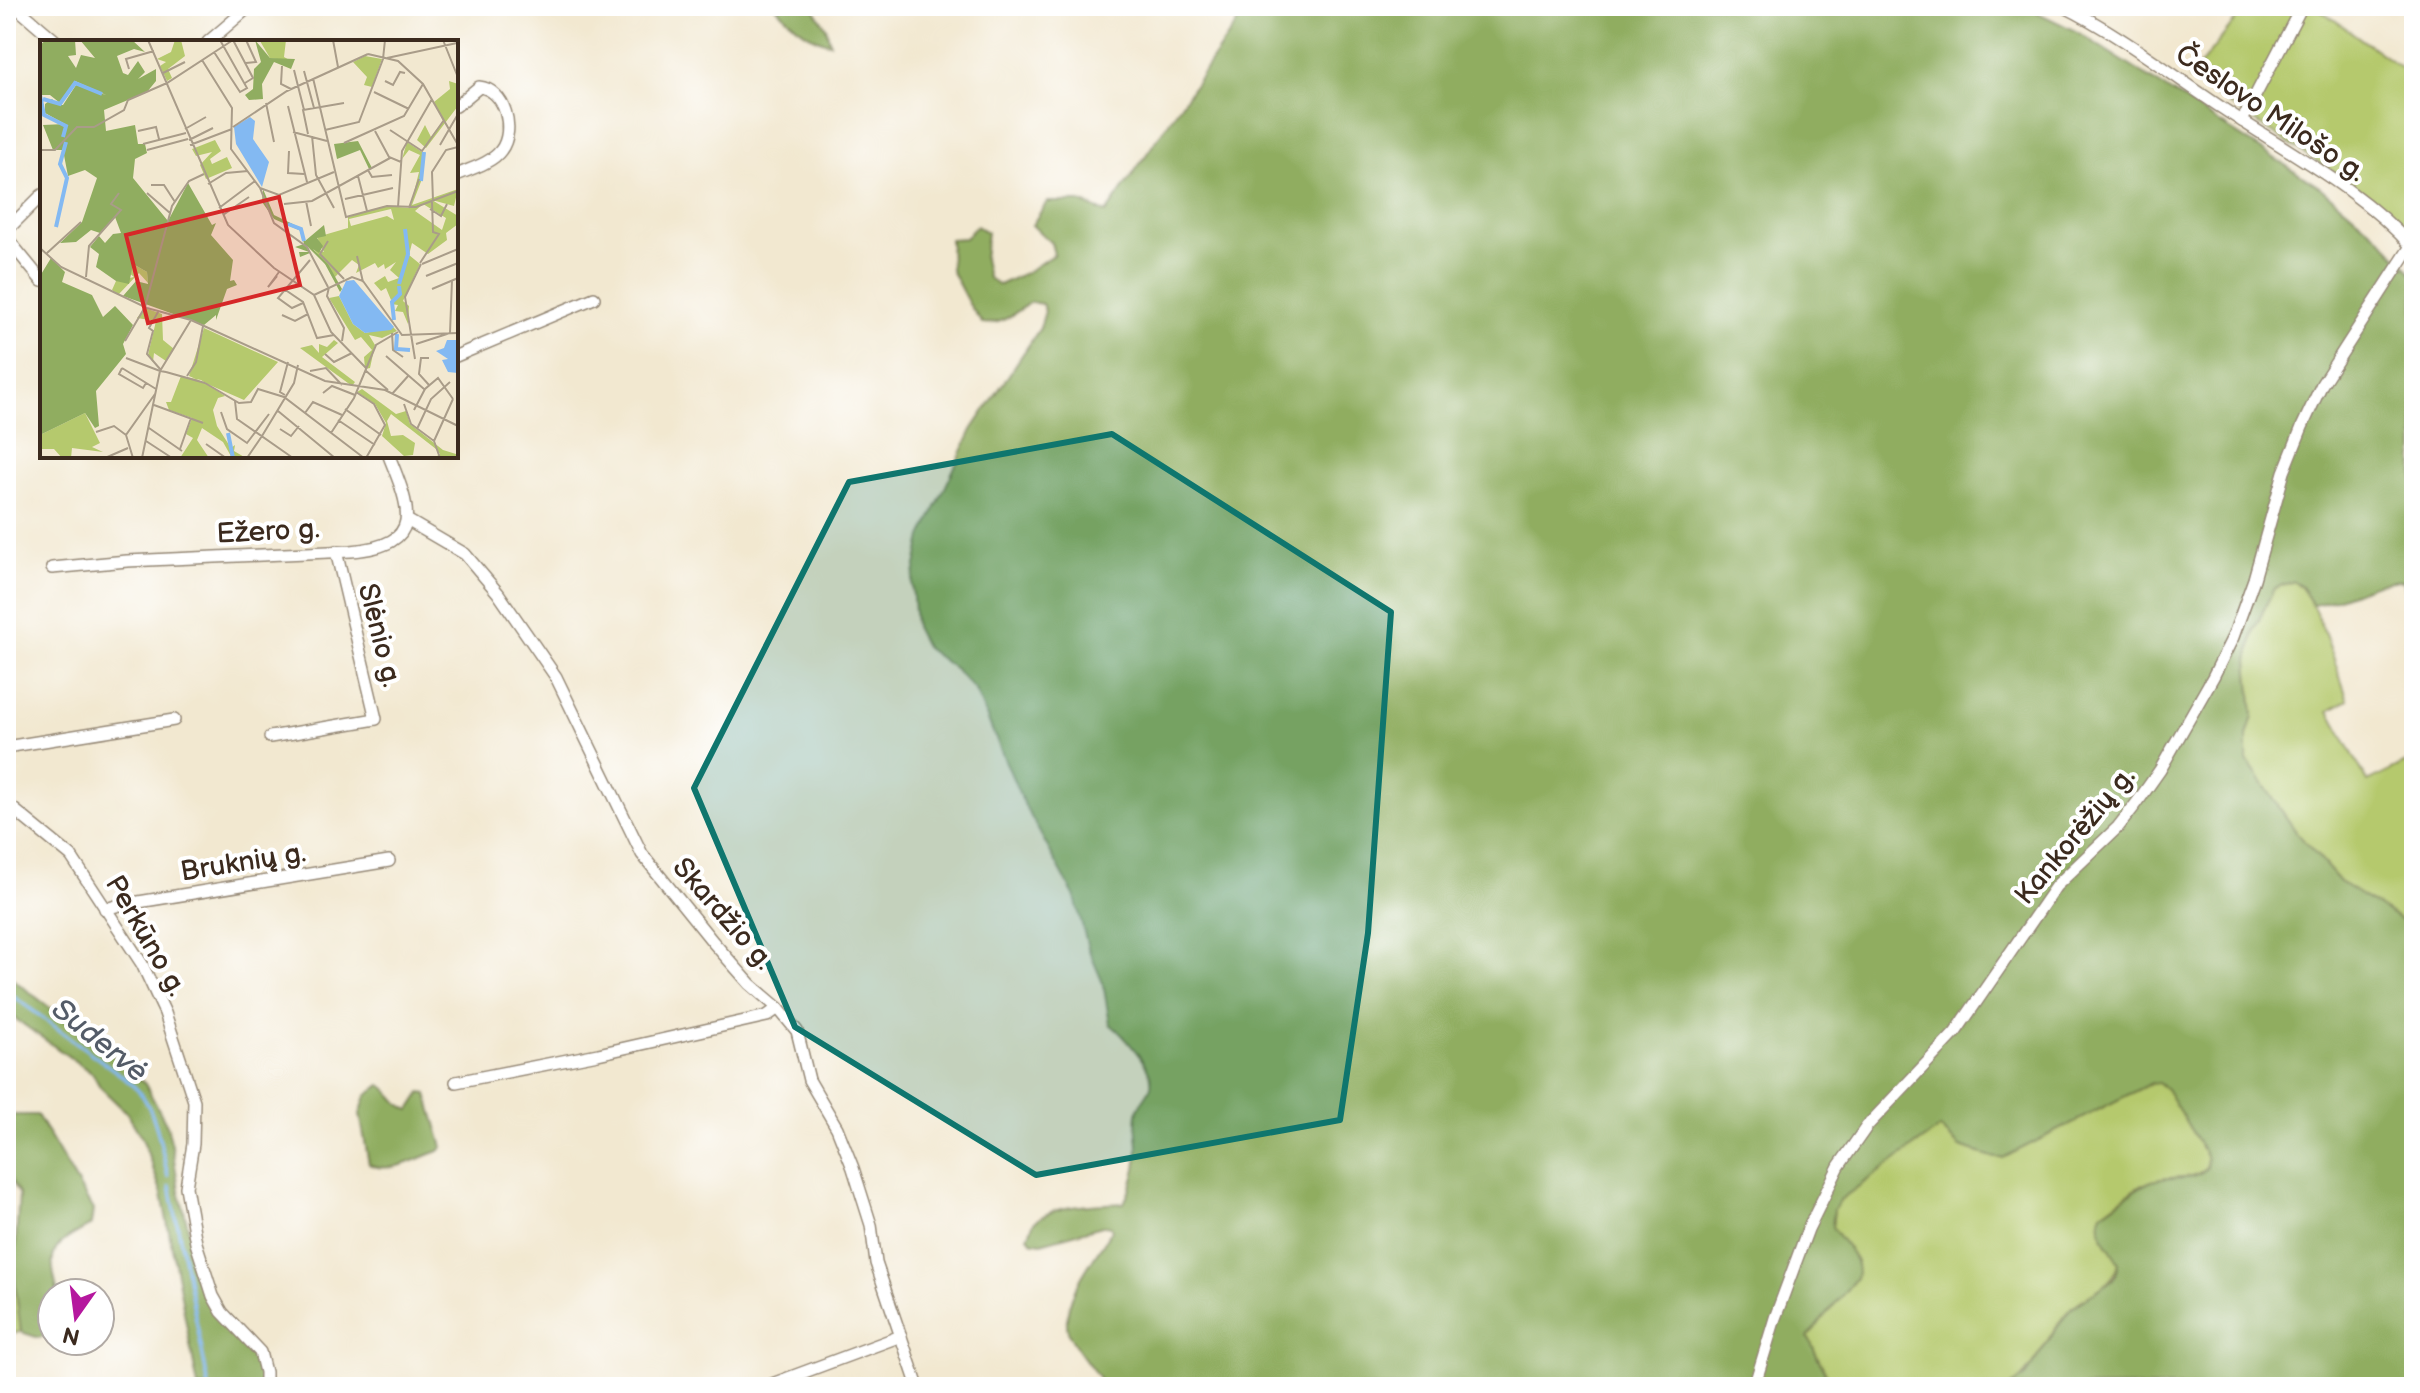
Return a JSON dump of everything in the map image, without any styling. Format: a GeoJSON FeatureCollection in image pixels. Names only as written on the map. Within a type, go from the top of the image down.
{"type":"FeatureCollection","features":[{"type":"Feature","properties":{"kind":"street"},"geometry":{"type":"LineString","coordinates":[[15,6],[55,40]]}},
{"type":"Feature","properties":{"kind":"street"},"geometry":{"type":"LineString","coordinates":[[210,40],[250,6]]}},
{"type":"Feature","properties":{"kind":"street","name":"Česlovo Milošo g."},"geometry":{"type":"LineString","coordinates":[[2063,6],[2338,183],[2385,218],[2410,245]]}},
{"type":"Feature","properties":{"kind":"street"},"geometry":{"type":"LineString","coordinates":[[2242,121],[2302,6]]}},
{"type":"Feature","properties":{"kind":"street"},"geometry":{"type":"LineString","coordinates":[[458,104],[479,87],[489,88],[498,96],[508,124],[507,139],[501,151],[484,163],[458,174]]}},
{"type":"Feature","properties":{"kind":"street"},"geometry":{"type":"LineString","coordinates":[[6,231],[40,197]]}},
{"type":"Feature","properties":{"kind":"street"},"geometry":{"type":"LineString","coordinates":[[2410,245],[2414,230]]}},
{"type":"Feature","properties":{"kind":"street"},"geometry":{"type":"LineString","coordinates":[[6,237],[40,279]]}},
{"type":"Feature","properties":{"kind":"street","name":"Kankorėžių g."},"geometry":{"type":"LineString","coordinates":[[1754,1387],[1775,1318],[1808,1229],[1839,1166],[1867,1126],[1955,1033],[2056,886],[2118,827],[2144,793],[2213,677],[2233,637],[2254,579],[2284,472],[2322,384],[2410,245]]}},
{"type":"Feature","properties":{"kind":"street"},"geometry":{"type":"LineString","coordinates":[[458,355],[594,298]]}},
{"type":"Feature","properties":{"kind":"street"},"geometry":{"type":"LineString","coordinates":[[390,458],[405,496],[407,520]]}},
{"type":"Feature","properties":{"kind":"street","name":"Ežero g."},"geometry":{"type":"LineString","coordinates":[[52,568],[380,547],[397,536],[407,520]]}},
{"type":"Feature","properties":{"kind":"street","name":"Skardžio g."},"geometry":{"type":"LineString","coordinates":[[407,520],[465,554],[498,593],[556,677],[642,854],[741,974],[778,1008],[797,1031],[809,1080],[837,1128],[848,1155],[871,1225],[876,1263],[918,1387]]}},
{"type":"Feature","properties":{"kind":"street","name":"Slėnio g."},"geometry":{"type":"LineString","coordinates":[[270,737],[376,719],[336,551]]}},
{"type":"Feature","properties":{"kind":"street"},"geometry":{"type":"LineString","coordinates":[[6,747],[174,720]]}},
{"type":"Feature","properties":{"kind":"street","name":"Perkūno g."},"geometry":{"type":"LineString","coordinates":[[6,803],[71,856],[147,976],[170,1026],[192,1089],[195,1112],[186,1187],[196,1243],[213,1296],[222,1312],[260,1352],[265,1387]]}},
{"type":"Feature","properties":{"kind":"street","name":"Bruknių g."},"geometry":{"type":"LineString","coordinates":[[105,909],[389,861]]}},
{"type":"Feature","properties":{"kind":"street"},"geometry":{"type":"LineString","coordinates":[[456,1082],[767,1016],[778,1008]]}},
{"type":"Feature","properties":{"kind":"street"},"geometry":{"type":"LineString","coordinates":[[764,1387],[901,1336]]}},
{"type":"Feature","properties":{"kind":"highlighted area"},"geometry":{"type":"Polygon","coordinates":[[[1112,434],[1391,612],[1368,933],[1340,1120],[1036,1175],[795,1027],[694,788],[849,482],[1112,434]]]}},
{"type":"Feature","properties":{"kind":"green space"},"geometry":{"type":"Polygon","coordinates":[[[775,6],[812,6],[826,27],[830,43],[793,24],[775,6]]]}},
{"type":"Feature","properties":{"kind":"green space"},"geometry":{"type":"Polygon","coordinates":[[[1249,6],[2024,6],[2076,31],[2324,190],[2382,239],[2414,275],[2414,615],[2403,581],[2381,583],[2313,605],[2294,581],[2274,588],[2254,630],[2248,661],[2253,716],[2247,736],[2247,761],[2297,833],[2340,882],[2414,929],[2414,1387],[2011,1387],[2025,1376],[2069,1310],[2116,1275],[2119,1263],[2101,1232],[2102,1213],[2152,1181],[2189,1177],[2207,1167],[2206,1155],[2166,1089],[2158,1083],[2151,1083],[2003,1158],[1960,1147],[1940,1128],[1841,1199],[1834,1209],[1832,1227],[1853,1258],[1856,1278],[1808,1337],[1827,1377],[1836,1387],[1099,1387],[1099,1378],[1070,1337],[1067,1319],[1074,1292],[1112,1230],[1111,1226],[1041,1243],[1031,1241],[1028,1236],[1033,1224],[1051,1212],[1076,1206],[1124,1203],[1137,1163],[1137,1115],[1151,1087],[1151,1078],[1137,1053],[1110,1024],[1103,983],[1088,948],[1075,897],[1023,802],[975,690],[955,669],[926,648],[915,627],[912,584],[922,537],[972,430],[1040,328],[1045,311],[1042,304],[1030,302],[1002,321],[982,323],[951,270],[950,239],[965,238],[976,226],[987,232],[984,259],[988,278],[999,285],[1027,272],[1054,254],[1051,243],[1032,225],[1047,202],[1080,202],[1106,213],[1249,6]]]}},
{"type":"Feature","properties":{"kind":"green space"},"geometry":{"type":"Polygon","coordinates":[[[2247,6],[2315,6],[2414,77],[2414,230],[2366,193],[2189,79],[2247,6]]]}},
{"type":"Feature","properties":{"kind":"green space"},"geometry":{"type":"Polygon","coordinates":[[[2294,581],[2318,618],[2348,700],[2329,711],[2368,782],[2414,759],[2414,929],[2340,882],[2297,833],[2247,761],[2247,736],[2253,716],[2248,661],[2254,630],[2274,588],[2294,581]]]}},
{"type":"Feature","properties":{"kind":"green space"},"geometry":{"type":"Polygon","coordinates":[[[6,974],[145,1084],[167,1125],[203,1289],[212,1309],[230,1333],[256,1357],[261,1375],[260,1387],[198,1387],[162,1194],[142,1138],[127,1113],[100,1087],[93,1074],[6,1012],[6,974]]]}},
{"type":"Feature","properties":{"kind":"green space"},"geometry":{"type":"Polygon","coordinates":[[[2151,1083],[2166,1088],[2206,1155],[2207,1166],[2196,1175],[2159,1179],[2145,1184],[2102,1213],[2100,1228],[2119,1263],[2116,1272],[2105,1285],[2069,1310],[2021,1378],[2011,1387],[1836,1387],[1831,1383],[1807,1336],[1856,1278],[1856,1261],[1832,1228],[1834,1209],[1841,1199],[1940,1128],[1960,1147],[2003,1158],[2151,1083]]]}},
{"type":"Feature","properties":{"kind":"green space"},"geometry":{"type":"Polygon","coordinates":[[[381,1085],[410,1110],[421,1093],[427,1094],[443,1147],[439,1151],[395,1167],[369,1164],[360,1114],[366,1096],[381,1085]]]}},
{"type":"Feature","properties":{"kind":"green space"},"geometry":{"type":"Polygon","coordinates":[[[6,1115],[37,1115],[93,1210],[91,1225],[68,1238],[56,1250],[53,1257],[54,1277],[36,1277],[36,1337],[21,1332],[14,1273],[19,1194],[6,1172],[6,1115]]]}},
{"type":"Feature","properties":{"kind":"green space"},"geometry":{"type":"Polygon","coordinates":[[[14,1273],[21,1332],[6,1334],[6,1275],[14,1273]]]}},
{"type":"Feature","properties":{"kind":"waterway","name":"Sudervė"},"geometry":{"type":"LineString","coordinates":[[6,991],[122,1076],[140,1093],[153,1118],[168,1176]]}},
{"type":"Feature","properties":{"kind":"waterway","name":"Sudervė"},"geometry":{"type":"LineString","coordinates":[[170,1186],[209,1387]]}}]}
